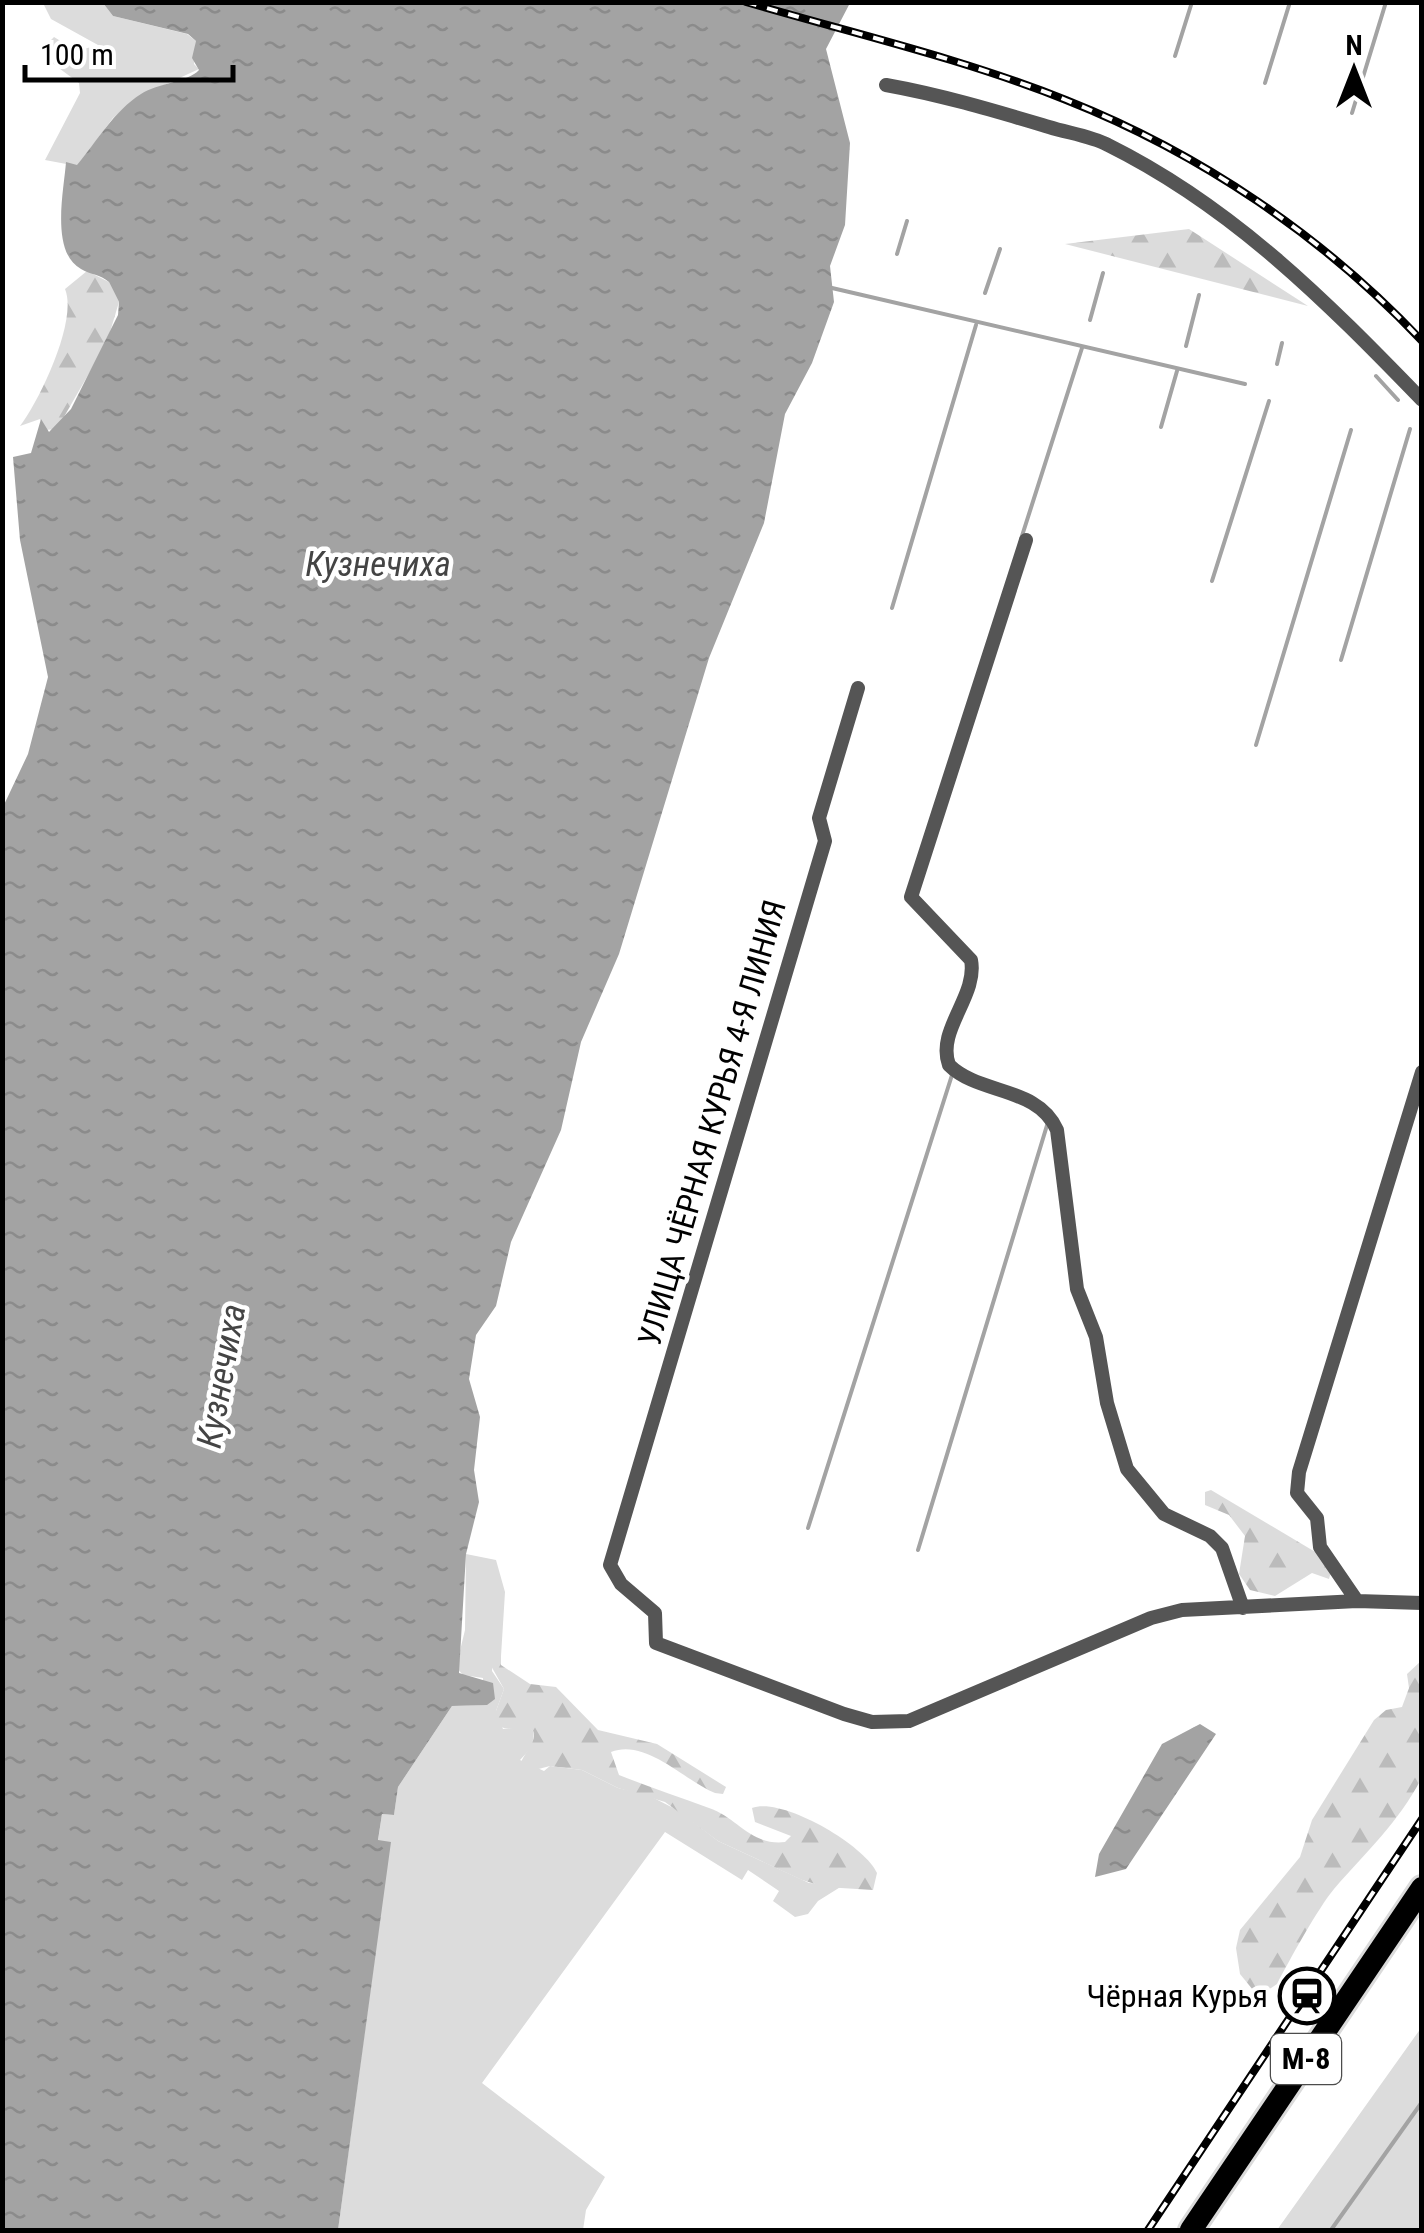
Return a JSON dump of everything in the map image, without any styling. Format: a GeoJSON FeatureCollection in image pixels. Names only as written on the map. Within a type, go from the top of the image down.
{"type":"FeatureCollection","features":[{"type":"Feature","properties":{"kind":"main road","name":"М-8"},"geometry":{"type":"LineString","coordinates":[[1191,2230],[1422,1888]]}},
{"type":"Feature","properties":{"kind":"street"},"geometry":{"type":"LineString","coordinates":[[886,85],[974,104],[1106,143],[1206,201],[1232,219],[1339,315],[1422,400]]}},
{"type":"Feature","properties":{"kind":"street"},"geometry":{"type":"LineString","coordinates":[[1026,540],[911,897],[971,960],[970,980],[946,1047],[949,1064],[1034,1104],[1052,1119],[1057,1130],[1077,1289],[1096,1337],[1112,1421],[1127,1469],[1164,1514],[1210,1536],[1222,1548],[1244,1608],[1357,1601],[1422,1603]]}},
{"type":"Feature","properties":{"kind":"street","name":"УЛИЦА ЧЁРНАЯ КУРЬЯ 4-Я ЛИНИЯ"},"geometry":{"type":"LineString","coordinates":[[858,688],[818,818],[824,842],[610,1564],[614,1574],[655,1612],[656,1643],[872,1722],[909,1721],[1151,1618],[1182,1610],[1244,1608]]}},
{"type":"Feature","properties":{"kind":"street"},"geometry":{"type":"LineString","coordinates":[[1357,1601],[1320,1547],[1317,1518],[1297,1493],[1299,1472],[1422,1072]]}},
{"type":"Feature","properties":{"kind":"green space"},"geometry":{"type":"Polygon","coordinates":[[[43,3],[103,3],[113,16],[187,34],[196,41],[194,64],[199,69],[136,98],[113,118],[77,166],[45,160],[80,93],[79,83],[48,60],[47,44],[54,37],[77,51],[98,45],[51,19],[43,3]]]}},
{"type":"Feature","properties":{"kind":"green space"},"geometry":{"type":"Polygon","coordinates":[[[1189,229],[1308,306],[1065,244],[1189,229]]]}},
{"type":"Feature","properties":{"kind":"green space"},"geometry":{"type":"Polygon","coordinates":[[[87,271],[109,282],[119,302],[107,342],[57,429],[45,430],[40,419],[20,426],[37,398],[62,339],[68,303],[65,289],[87,271]]]}},
{"type":"Feature","properties":{"kind":"green space"},"geometry":{"type":"Polygon","coordinates":[[[1211,1490],[1317,1553],[1331,1572],[1329,1579],[1312,1573],[1275,1596],[1250,1590],[1239,1574],[1245,1536],[1229,1515],[1205,1505],[1205,1492],[1211,1490]]]}},
{"type":"Feature","properties":{"kind":"green space"},"geometry":{"type":"Polygon","coordinates":[[[466,1554],[496,1560],[505,1592],[501,1656],[493,1657],[492,1671],[504,1689],[496,1711],[503,1729],[529,1726],[534,1732],[532,1747],[520,1760],[544,1771],[550,1766],[582,1770],[618,1788],[648,1795],[679,1811],[718,1841],[809,1883],[842,1886],[818,1901],[808,1914],[795,1917],[773,1901],[779,1891],[748,1870],[742,1880],[665,1832],[482,2083],[605,2177],[586,2210],[583,2230],[338,2230],[390,1843],[378,1841],[382,1814],[394,1815],[398,1787],[452,1706],[483,1705],[483,1678],[463,1675],[456,1667],[465,1630],[466,1554]]]}},
{"type":"Feature","properties":{"kind":"green space"},"geometry":{"type":"Polygon","coordinates":[[[493,1656],[501,1656],[501,1665],[530,1684],[556,1687],[598,1730],[657,1744],[726,1787],[723,1794],[715,1793],[651,1756],[624,1749],[611,1752],[619,1775],[719,1812],[763,1840],[785,1842],[791,1836],[755,1822],[752,1808],[766,1806],[802,1816],[841,1837],[870,1862],[877,1873],[873,1890],[825,1887],[802,1880],[718,1841],[665,1802],[618,1788],[582,1770],[550,1766],[527,1772],[520,1768],[534,1732],[529,1727],[504,1728],[493,1719],[504,1689],[490,1664],[493,1656]]]}},
{"type":"Feature","properties":{"kind":"green space"},"geometry":{"type":"Polygon","coordinates":[[[1421,1661],[1421,1779],[1392,1823],[1327,1898],[1277,1984],[1265,1992],[1253,1990],[1240,1974],[1236,1948],[1240,1930],[1300,1857],[1312,1820],[1374,1720],[1386,1710],[1402,1707],[1409,1688],[1407,1674],[1421,1661]]]}},
{"type":"Feature","properties":{"kind":"green space"},"geometry":{"type":"Polygon","coordinates":[[[1421,2028],[1421,2230],[1277,2230],[1421,2028]]]}},
{"type":"Feature","properties":{"kind":"water","name":"Кузнечиха"},"geometry":{"type":"Polygon","coordinates":[[[103,3],[850,3],[826,49],[850,143],[845,225],[830,266],[834,302],[812,363],[785,414],[764,523],[709,658],[619,954],[581,1042],[561,1130],[511,1242],[496,1306],[476,1335],[469,1379],[480,1417],[474,1470],[479,1502],[466,1554],[459,1673],[493,1683],[495,1699],[487,1705],[452,1706],[398,1787],[394,1815],[382,1814],[378,1840],[391,1842],[338,2230],[3,2230],[2,809],[28,754],[48,677],[20,540],[13,457],[31,453],[41,419],[49,432],[71,409],[118,315],[119,302],[109,282],[81,269],[65,249],[61,220],[66,162],[77,165],[114,118],[141,94],[199,70],[192,58],[196,41],[188,34],[113,16],[103,3]]]}},
{"type":"Feature","properties":{"kind":"water"},"geometry":{"type":"Polygon","coordinates":[[[1200,1724],[1216,1734],[1126,1869],[1095,1877],[1099,1854],[1162,1744],[1200,1724]]]}},
{"type":"Feature","properties":{"kind":"waterway"},"geometry":{"type":"LineString","coordinates":[[1175,56],[1192,2]]}},
{"type":"Feature","properties":{"kind":"waterway"},"geometry":{"type":"LineString","coordinates":[[1265,83],[1290,2]]}},
{"type":"Feature","properties":{"kind":"waterway"},"geometry":{"type":"LineString","coordinates":[[1352,113],[1386,2]]}},
{"type":"Feature","properties":{"kind":"waterway"},"geometry":{"type":"LineString","coordinates":[[897,254],[907,221]]}},
{"type":"Feature","properties":{"kind":"waterway"},"geometry":{"type":"LineString","coordinates":[[985,293],[1000,249]]}},
{"type":"Feature","properties":{"kind":"waterway"},"geometry":{"type":"LineString","coordinates":[[1090,320],[1103,273]]}},
{"type":"Feature","properties":{"kind":"waterway"},"geometry":{"type":"LineString","coordinates":[[832,288],[1245,384]]}},
{"type":"Feature","properties":{"kind":"waterway"},"geometry":{"type":"LineString","coordinates":[[1186,346],[1199,295]]}},
{"type":"Feature","properties":{"kind":"waterway"},"geometry":{"type":"LineString","coordinates":[[892,608],[976,325]]}},
{"type":"Feature","properties":{"kind":"waterway"},"geometry":{"type":"LineString","coordinates":[[1277,364],[1282,343]]}},
{"type":"Feature","properties":{"kind":"waterway"},"geometry":{"type":"LineString","coordinates":[[1021,539],[1082,348]]}},
{"type":"Feature","properties":{"kind":"waterway"},"geometry":{"type":"LineString","coordinates":[[1161,427],[1177,371]]}},
{"type":"Feature","properties":{"kind":"waterway"},"geometry":{"type":"LineString","coordinates":[[1376,376],[1398,400]]}},
{"type":"Feature","properties":{"kind":"waterway"},"geometry":{"type":"LineString","coordinates":[[1212,581],[1269,401]]}},
{"type":"Feature","properties":{"kind":"waterway"},"geometry":{"type":"LineString","coordinates":[[1341,660],[1410,429]]}},
{"type":"Feature","properties":{"kind":"waterway"},"geometry":{"type":"LineString","coordinates":[[1256,745],[1351,430]]}},
{"type":"Feature","properties":{"kind":"waterway"},"geometry":{"type":"LineString","coordinates":[[808,1528],[952,1075]]}},
{"type":"Feature","properties":{"kind":"waterway"},"geometry":{"type":"LineString","coordinates":[[918,1550],[1048,1122]]}},
{"type":"Feature","properties":{"kind":"waterway"},"geometry":{"type":"LineString","coordinates":[[1331,2230],[1422,2102]]}},
{"type":"Feature","properties":{"kind":"railway"},"geometry":{"type":"LineString","coordinates":[[746,2],[988,72],[1066,100],[1164,145],[1257,201],[1301,233],[1343,266],[1422,341]]}},
{"type":"Feature","properties":{"kind":"railway"},"geometry":{"type":"LineString","coordinates":[[1148,2230],[1422,1819]]}},
{"type":"Feature","properties":{"kind":"place","name":"Чёрная Курья"},"geometry":{"type":"Point","coordinates":[1307,1996]}}]}
